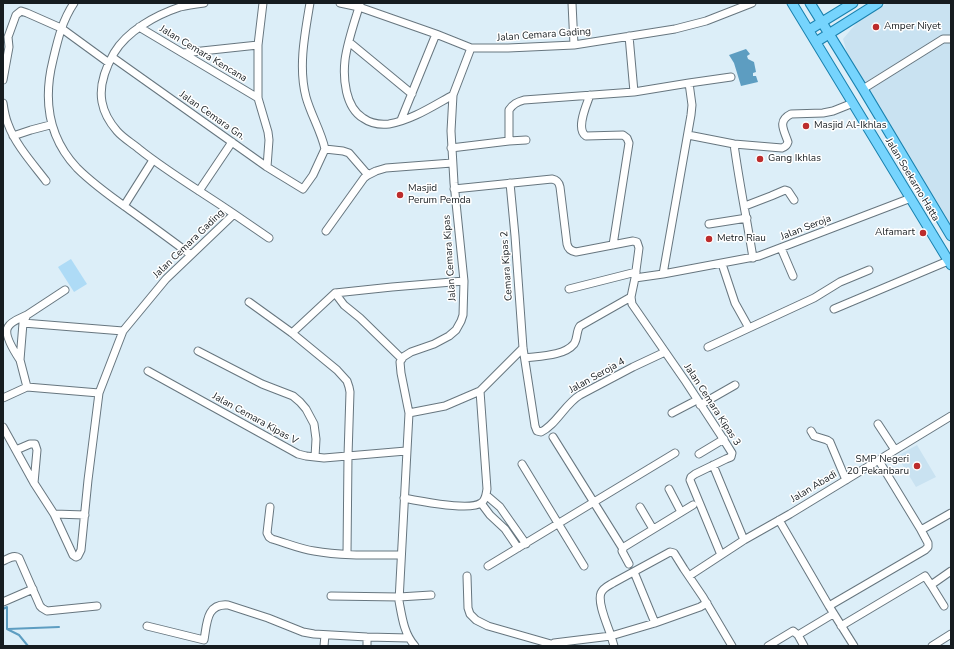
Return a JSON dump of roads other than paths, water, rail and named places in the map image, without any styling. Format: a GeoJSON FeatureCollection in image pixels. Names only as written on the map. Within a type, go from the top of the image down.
{"type":"FeatureCollection","features":[{"type":"Feature","properties":{"kind":"main road","name":"Jalan Soekarno Hatta"},"geometry":{"type":"LineString","coordinates":[[792,3],[950,263]]}},
{"type":"Feature","properties":{"kind":"main road"},"geometry":{"type":"LineString","coordinates":[[809,30],[853,3]]}},
{"type":"Feature","properties":{"kind":"main road"},"geometry":{"type":"LineString","coordinates":[[816,42],[878,3]]}},
{"type":"Feature","properties":{"kind":"main road","name":"Jalan Soekarno Hatta"},"geometry":{"type":"LineString","coordinates":[[810,4],[951,236]]}},
{"type":"Feature","properties":{"kind":"main road"},"geometry":{"type":"LineString","coordinates":[[798,11],[803,13],[806,12],[809,10],[810,4]]}},
{"type":"Feature","properties":{"kind":"street"},"geometry":{"type":"LineString","coordinates":[[74,3],[61,28],[49,74],[48,110],[57,138],[77,167],[105,192],[191,255]]}},
{"type":"Feature","properties":{"kind":"street","name":"Jalan Cemara Gading"},"geometry":{"type":"LineString","coordinates":[[54,514],[73,555],[76,557],[78,556],[81,550],[99,393],[123,330],[160,286],[234,214],[153,160],[119,133],[111,124],[102,104],[101,86],[106,70],[122,41],[139,27],[171,10],[190,4],[204,3]]}},
{"type":"Feature","properties":{"kind":"street"},"geometry":{"type":"LineString","coordinates":[[264,3],[258,45],[258,98],[268,132],[269,140],[267,167]]}},
{"type":"Feature","properties":{"kind":"street"},"geometry":{"type":"LineString","coordinates":[[310,3],[303,58],[303,82],[307,101],[325,149],[349,153],[368,175]]}},
{"type":"Feature","properties":{"kind":"street","name":"Jalan Cemara Gading"},"geometry":{"type":"LineString","coordinates":[[340,3],[359,5],[470,48],[574,45],[675,29],[706,21],[752,3]]}},
{"type":"Feature","properties":{"kind":"street"},"geometry":{"type":"LineString","coordinates":[[572,3],[574,45]]}},
{"type":"Feature","properties":{"kind":"street"},"geometry":{"type":"LineString","coordinates":[[359,5],[346,52],[344,67],[347,92],[352,107],[356,113],[369,122],[383,124],[401,120],[430,108],[453,95]]}},
{"type":"Feature","properties":{"kind":"street","name":"Jalan Cemara Gn."},"geometry":{"type":"LineString","coordinates":[[3,80],[9,47],[8,37],[18,13],[22,11],[61,28],[111,60],[267,167],[303,189],[313,175],[325,149]]}},
{"type":"Feature","properties":{"kind":"street","name":"Jalan Cemara Kencana"},"geometry":{"type":"LineString","coordinates":[[139,27],[258,98]]}},
{"type":"Feature","properties":{"kind":"street"},"geometry":{"type":"LineString","coordinates":[[401,120],[436,34]]}},
{"type":"Feature","properties":{"kind":"street"},"geometry":{"type":"LineString","coordinates":[[629,36],[634,92]]}},
{"type":"Feature","properties":{"kind":"street"},"geometry":{"type":"LineString","coordinates":[[863,89],[943,39],[951,39]]}},
{"type":"Feature","properties":{"kind":"street"},"geometry":{"type":"LineString","coordinates":[[349,42],[412,94]]}},
{"type":"Feature","properties":{"kind":"street"},"geometry":{"type":"LineString","coordinates":[[182,53],[258,45]]}},
{"type":"Feature","properties":{"kind":"street","name":"Jalan Cemara Kipas"},"geometry":{"type":"LineString","coordinates":[[402,359],[411,352],[442,341],[456,330],[461,322],[463,314],[464,281],[454,189],[451,131],[453,95],[470,48]]}},
{"type":"Feature","properties":{"kind":"street"},"geometry":{"type":"LineString","coordinates":[[509,141],[509,110],[511,106],[518,101],[634,92],[689,82],[731,77]]}},
{"type":"Feature","properties":{"kind":"street"},"geometry":{"type":"LineString","coordinates":[[663,274],[691,115],[692,106],[689,82]]}},
{"type":"Feature","properties":{"kind":"street"},"geometry":{"type":"LineString","coordinates":[[590,95],[582,117],[582,134],[586,136],[624,135],[628,138],[629,143],[613,244]]}},
{"type":"Feature","properties":{"kind":"street"},"geometry":{"type":"LineString","coordinates":[[3,103],[7,123],[13,136],[46,181]]}},
{"type":"Feature","properties":{"kind":"street"},"geometry":{"type":"LineString","coordinates":[[688,135],[734,144],[784,148],[788,142],[782,124],[787,116],[792,114],[823,113],[833,111],[853,103]]}},
{"type":"Feature","properties":{"kind":"street"},"geometry":{"type":"LineString","coordinates":[[13,136],[52,125]]}},
{"type":"Feature","properties":{"kind":"street"},"geometry":{"type":"LineString","coordinates":[[452,148],[526,140]]}},
{"type":"Feature","properties":{"kind":"street"},"geometry":{"type":"LineString","coordinates":[[199,191],[232,142]]}},
{"type":"Feature","properties":{"kind":"street"},"geometry":{"type":"LineString","coordinates":[[734,144],[753,258]]}},
{"type":"Feature","properties":{"kind":"street"},"geometry":{"type":"LineString","coordinates":[[124,206],[153,160]]}},
{"type":"Feature","properties":{"kind":"street"},"geometry":{"type":"LineString","coordinates":[[326,231],[368,175],[376,170],[452,163]]}},
{"type":"Feature","properties":{"kind":"street"},"geometry":{"type":"LineString","coordinates":[[454,189],[552,179],[557,181],[560,187],[567,244],[572,251],[576,252],[613,244],[633,241],[637,242],[639,248],[631,297],[580,326],[578,328],[576,340],[570,347],[560,353],[525,358]]}},
{"type":"Feature","properties":{"kind":"street","name":"Cemara Kipas 2"},"geometry":{"type":"LineString","coordinates":[[510,183],[523,348]]}},
{"type":"Feature","properties":{"kind":"street"},"geometry":{"type":"LineString","coordinates":[[744,206],[785,190],[788,191],[794,200]]}},
{"type":"Feature","properties":{"kind":"street","name":"Jalan Seroja"},"geometry":{"type":"LineString","coordinates":[[569,289],[635,275],[663,274],[753,258],[911,198]]}},
{"type":"Feature","properties":{"kind":"street"},"geometry":{"type":"LineString","coordinates":[[234,214],[269,238]]}},
{"type":"Feature","properties":{"kind":"street"},"geometry":{"type":"LineString","coordinates":[[709,224],[747,218]]}},
{"type":"Feature","properties":{"kind":"street"},"geometry":{"type":"LineString","coordinates":[[781,248],[792,276]]}},
{"type":"Feature","properties":{"kind":"street"},"geometry":{"type":"LineString","coordinates":[[834,310],[950,263]]}},
{"type":"Feature","properties":{"kind":"street"},"geometry":{"type":"LineString","coordinates":[[722,264],[735,303],[750,328]]}},
{"type":"Feature","properties":{"kind":"street"},"geometry":{"type":"LineString","coordinates":[[708,347],[814,298],[840,282],[869,270]]}},
{"type":"Feature","properties":{"kind":"street"},"geometry":{"type":"LineString","coordinates":[[292,333],[335,294],[392,287],[464,281]]}},
{"type":"Feature","properties":{"kind":"street"},"geometry":{"type":"LineString","coordinates":[[20,360],[13,350],[6,330],[17,319],[27,315],[65,290]]}},
{"type":"Feature","properties":{"kind":"street"},"geometry":{"type":"LineString","coordinates":[[335,294],[344,305],[360,318],[402,359],[400,366],[408,413],[399,597],[404,627],[414,646]]}},
{"type":"Feature","properties":{"kind":"street","name":"Jalan Cemara Kipas 3"},"geometry":{"type":"LineString","coordinates":[[631,297],[634,308],[731,451],[732,456],[695,474],[690,480],[721,555]]}},
{"type":"Feature","properties":{"kind":"street"},"geometry":{"type":"LineString","coordinates":[[249,302],[292,333],[337,370],[347,381],[350,400],[347,554]]}},
{"type":"Feature","properties":{"kind":"street"},"geometry":{"type":"LineString","coordinates":[[27,315],[23,323],[20,360],[27,387]]}},
{"type":"Feature","properties":{"kind":"street"},"geometry":{"type":"LineString","coordinates":[[23,323],[123,330]]}},
{"type":"Feature","properties":{"kind":"street"},"geometry":{"type":"LineString","coordinates":[[408,413],[445,406],[480,391],[523,348]]}},
{"type":"Feature","properties":{"kind":"street","name":"Jalan Seroja 4"},"geometry":{"type":"LineString","coordinates":[[523,348],[535,426],[540,432],[546,429],[576,397],[665,352]]}},
{"type":"Feature","properties":{"kind":"street"},"geometry":{"type":"LineString","coordinates":[[198,351],[262,384],[293,396],[300,402],[306,409],[314,424],[316,439],[315,457]]}},
{"type":"Feature","properties":{"kind":"street","name":"Jalan Cemara Kipas V"},"geometry":{"type":"LineString","coordinates":[[148,371],[292,451],[306,456],[324,458],[406,451]]}},
{"type":"Feature","properties":{"kind":"street"},"geometry":{"type":"LineString","coordinates":[[672,413],[699,403],[735,385]]}},
{"type":"Feature","properties":{"kind":"street"},"geometry":{"type":"LineString","coordinates":[[3,398],[27,387],[99,393]]}},
{"type":"Feature","properties":{"kind":"street"},"geometry":{"type":"LineString","coordinates":[[404,498],[446,505],[475,505],[484,500],[487,489],[480,391]]}},
{"type":"Feature","properties":{"kind":"street","name":"Jalan Abadi"},"geometry":{"type":"LineString","coordinates":[[689,576],[744,540],[951,416]]}},
{"type":"Feature","properties":{"kind":"street"},"geometry":{"type":"LineString","coordinates":[[878,424],[895,450]]}},
{"type":"Feature","properties":{"kind":"street"},"geometry":{"type":"LineString","coordinates":[[3,426],[34,483],[54,514],[85,515]]}},
{"type":"Feature","properties":{"kind":"street"},"geometry":{"type":"LineString","coordinates":[[811,431],[814,436],[830,442],[846,480]]}},
{"type":"Feature","properties":{"kind":"street"},"geometry":{"type":"LineString","coordinates":[[553,437],[623,549],[623,554],[629,564]]}},
{"type":"Feature","properties":{"kind":"street"},"geometry":{"type":"LineString","coordinates":[[700,454],[724,439]]}},
{"type":"Feature","properties":{"kind":"street"},"geometry":{"type":"LineString","coordinates":[[16,450],[30,444],[35,444],[37,450],[34,483]]}},
{"type":"Feature","properties":{"kind":"street"},"geometry":{"type":"LineString","coordinates":[[488,566],[675,453]]}},
{"type":"Feature","properties":{"kind":"street"},"geometry":{"type":"LineString","coordinates":[[829,606],[927,549],[928,544],[921,530],[879,460]]}},
{"type":"Feature","properties":{"kind":"street"},"geometry":{"type":"LineString","coordinates":[[522,464],[584,566]]}},
{"type":"Feature","properties":{"kind":"street"},"geometry":{"type":"LineString","coordinates":[[713,465],[744,540]]}},
{"type":"Feature","properties":{"kind":"street"},"geometry":{"type":"LineString","coordinates":[[669,489],[681,512]]}},
{"type":"Feature","properties":{"kind":"street"},"geometry":{"type":"LineString","coordinates":[[486,495],[500,507],[526,544]]}},
{"type":"Feature","properties":{"kind":"street"},"geometry":{"type":"LineString","coordinates":[[481,503],[490,515],[503,525],[518,548]]}},
{"type":"Feature","properties":{"kind":"street"},"geometry":{"type":"LineString","coordinates":[[623,549],[693,505]]}},
{"type":"Feature","properties":{"kind":"street"},"geometry":{"type":"LineString","coordinates":[[270,507],[266,530],[269,537],[305,549],[320,552],[401,555]]}},
{"type":"Feature","properties":{"kind":"street"},"geometry":{"type":"LineString","coordinates":[[640,507],[653,529]]}},
{"type":"Feature","properties":{"kind":"street"},"geometry":{"type":"LineString","coordinates":[[921,530],[951,513]]}},
{"type":"Feature","properties":{"kind":"street"},"geometry":{"type":"LineString","coordinates":[[498,521],[505,515]]}},
{"type":"Feature","properties":{"kind":"street"},"geometry":{"type":"LineString","coordinates":[[779,520],[840,626],[854,646]]}},
{"type":"Feature","properties":{"kind":"street"},"geometry":{"type":"LineString","coordinates":[[510,536],[517,531]]}},
{"type":"Feature","properties":{"kind":"street"},"geometry":{"type":"LineString","coordinates":[[614,646],[601,602],[600,596],[602,592],[606,587],[670,552],[674,553],[707,603],[732,646]]}},
{"type":"Feature","properties":{"kind":"street"},"geometry":{"type":"LineString","coordinates":[[3,561],[18,557],[40,606],[47,611],[97,606]]}},
{"type":"Feature","properties":{"kind":"street"},"geometry":{"type":"LineString","coordinates":[[932,584],[951,571]]}},
{"type":"Feature","properties":{"kind":"street"},"geometry":{"type":"LineString","coordinates":[[634,572],[655,623]]}},
{"type":"Feature","properties":{"kind":"street"},"geometry":{"type":"LineString","coordinates":[[467,576],[468,608],[470,614],[476,620],[488,626],[551,645],[557,642],[611,636],[655,623],[700,607],[707,603]]}},
{"type":"Feature","properties":{"kind":"street"},"geometry":{"type":"LineString","coordinates":[[840,626],[925,576],[932,584],[944,606]]}},
{"type":"Feature","properties":{"kind":"street"},"geometry":{"type":"LineString","coordinates":[[3,602],[33,589]]}},
{"type":"Feature","properties":{"kind":"street"},"geometry":{"type":"LineString","coordinates":[[331,596],[399,597],[431,595]]}},
{"type":"Feature","properties":{"kind":"street"},"geometry":{"type":"LineString","coordinates":[[147,626],[204,640],[208,618],[211,611],[222,604],[268,618],[303,632],[325,635],[409,638]]}},
{"type":"Feature","properties":{"kind":"street"},"geometry":{"type":"LineString","coordinates":[[798,635],[833,614]]}},
{"type":"Feature","properties":{"kind":"street"},"geometry":{"type":"LineString","coordinates":[[768,646],[792,631],[798,635],[804,646]]}},
{"type":"Feature","properties":{"kind":"street"},"geometry":{"type":"LineString","coordinates":[[932,646],[951,634]]}},
{"type":"Feature","properties":{"kind":"street"},"geometry":{"type":"LineString","coordinates":[[324,646],[325,635]]}},
{"type":"Feature","properties":{"kind":"street"},"geometry":{"type":"LineString","coordinates":[[367,637],[367,646]]}},
{"type":"Feature","properties":{"kind":"waterway"},"geometry":{"type":"LineString","coordinates":[[3,609],[7,607],[7,629],[19,635],[28,646]]}},
{"type":"Feature","properties":{"kind":"waterway"},"geometry":{"type":"LineString","coordinates":[[8,629],[59,627]]}},
{"type":"Feature","properties":{"kind":"place","name":"Amper Niyet"},"geometry":{"type":"Point","coordinates":[876,27]}},
{"type":"Feature","properties":{"kind":"place","name":"Masjid Al-Ikhlas"},"geometry":{"type":"Point","coordinates":[806,126]}},
{"type":"Feature","properties":{"kind":"place","name":"Gang Ikhlas"},"geometry":{"type":"Point","coordinates":[760,159]}},
{"type":"Feature","properties":{"kind":"place","name":"Masjid Perum Pemda"},"geometry":{"type":"Point","coordinates":[400,195]}},
{"type":"Feature","properties":{"kind":"place","name":"Alfamart"},"geometry":{"type":"Point","coordinates":[923,233]}},
{"type":"Feature","properties":{"kind":"place","name":"Metro Riau"},"geometry":{"type":"Point","coordinates":[709,239]}},
{"type":"Feature","properties":{"kind":"place","name":"SMP Negeri 20 Pekanbaru"},"geometry":{"type":"Point","coordinates":[917,466]}}]}
